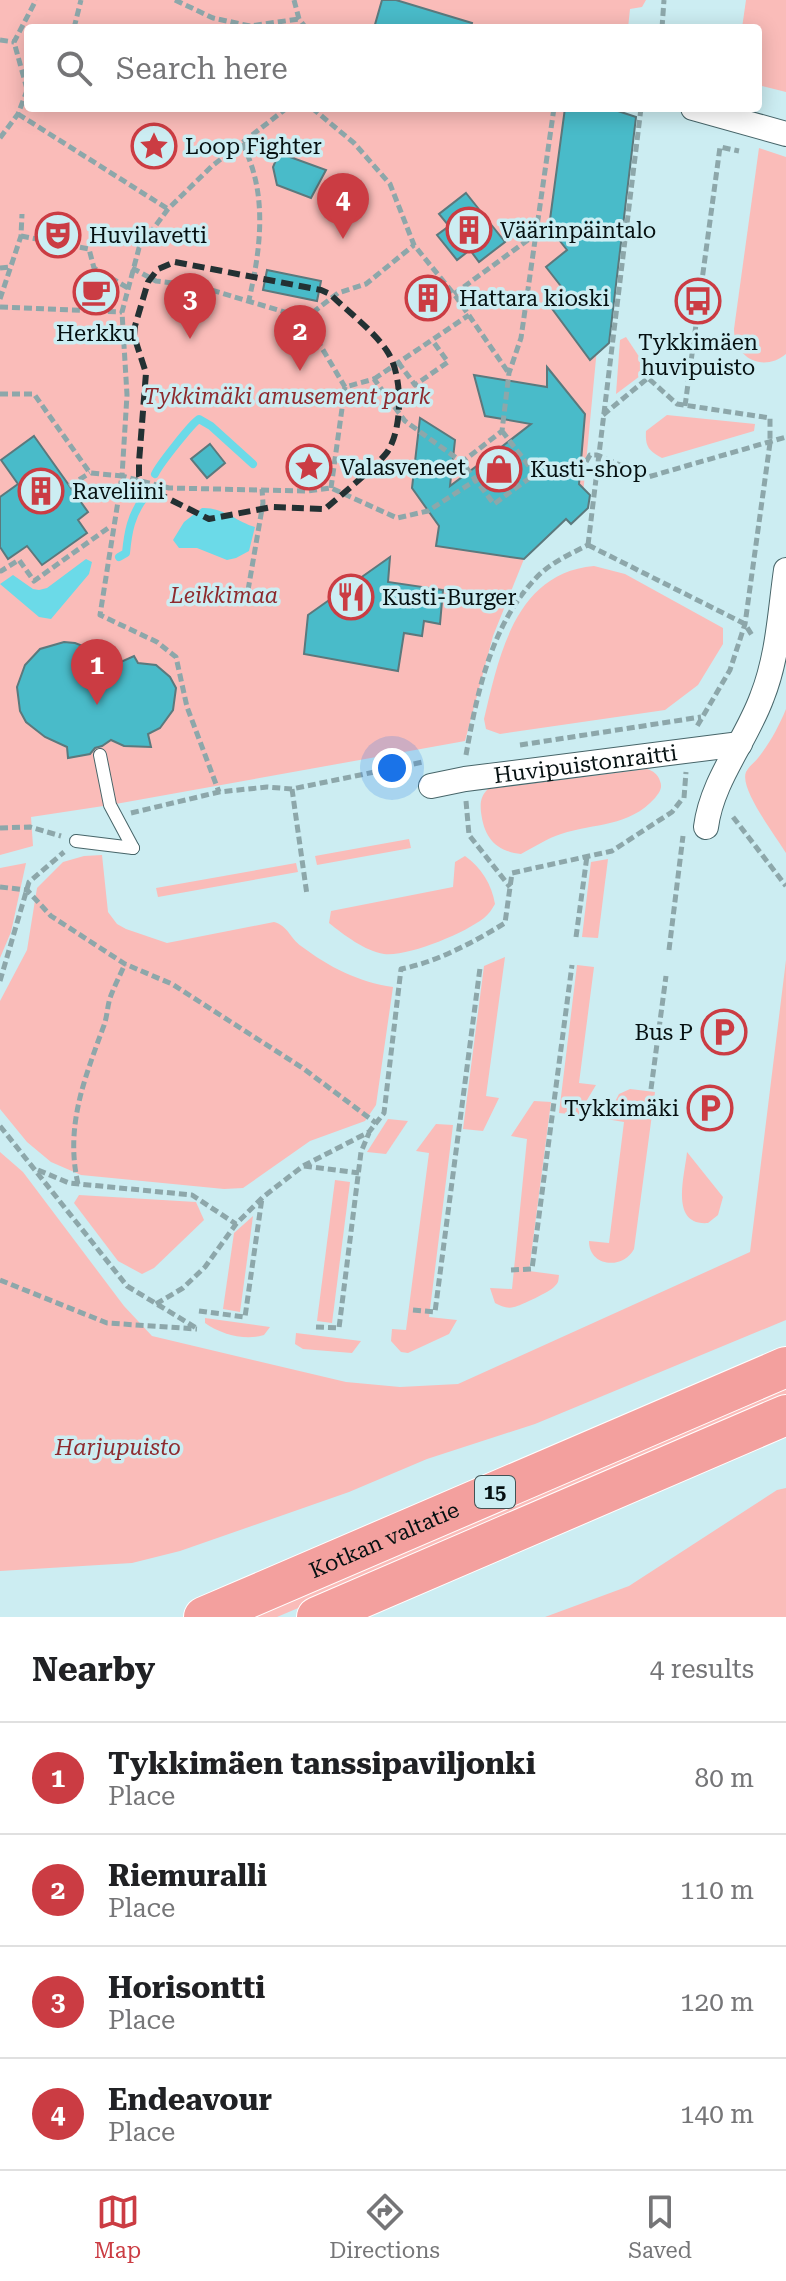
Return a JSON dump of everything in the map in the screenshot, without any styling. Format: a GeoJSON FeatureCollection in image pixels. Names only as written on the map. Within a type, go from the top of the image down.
{"type":"FeatureCollection","features":[{"type":"Feature","properties":{"kind":"highway","name":"Kotkan valtatie"},"geometry":{"type":"LineString","coordinates":[[204,1617],[786,1367]]}},
{"type":"Feature","properties":{"kind":"highway","name":"Kotkan valtatie"},"geometry":{"type":"LineString","coordinates":[[317,1617],[786,1415]]}},
{"type":"Feature","properties":{"kind":"street"},"geometry":{"type":"LineString","coordinates":[[707,112],[786,134]]}},
{"type":"Feature","properties":{"kind":"street"},"geometry":{"type":"LineString","coordinates":[[695,828],[762,698],[774,660],[786,570]]}},
{"type":"Feature","properties":{"kind":"street","name":"Huvipuistonraitti"},"geometry":{"type":"LineString","coordinates":[[431,786],[740,744]]}},
{"type":"Feature","properties":{"kind":"lane"},"geometry":{"type":"LineString","coordinates":[[76,841],[133,848],[110,805],[100,755]]}},
{"type":"Feature","properties":{"kind":"path"},"geometry":{"type":"LineString","coordinates":[[24,77],[14,42],[36,0]]}},
{"type":"Feature","properties":{"kind":"path"},"geometry":{"type":"LineString","coordinates":[[75,24],[81,0]]}},
{"type":"Feature","properties":{"kind":"path"},"geometry":{"type":"LineString","coordinates":[[175,0],[213,18],[241,24]]}},
{"type":"Feature","properties":{"kind":"path"},"geometry":{"type":"LineString","coordinates":[[294,0],[303,24]]}},
{"type":"Feature","properties":{"kind":"path"},"geometry":{"type":"LineString","coordinates":[[662,24],[664,0]]}},
{"type":"Feature","properties":{"kind":"path"},"geometry":{"type":"LineString","coordinates":[[264,24],[299,19]]}},
{"type":"Feature","properties":{"kind":"path"},"geometry":{"type":"LineString","coordinates":[[0,40],[14,42]]}},
{"type":"Feature","properties":{"kind":"path"},"geometry":{"type":"LineString","coordinates":[[0,138],[18,114],[24,97]]}},
{"type":"Feature","properties":{"kind":"path"},"geometry":{"type":"LineString","coordinates":[[219,792],[187,707],[176,657],[157,642],[100,615],[122,476],[127,395],[122,312],[139,248],[168,209],[212,166],[282,112]]}},
{"type":"Feature","properties":{"kind":"path"},"geometry":{"type":"LineString","coordinates":[[317,112],[354,143],[390,184],[414,245],[454,294],[509,373]]}},
{"type":"Feature","properties":{"kind":"path"},"geometry":{"type":"LineString","coordinates":[[535,474],[502,431],[509,373],[521,338],[553,112]]}},
{"type":"Feature","properties":{"kind":"path"},"geometry":{"type":"LineString","coordinates":[[588,545],[641,112]]}},
{"type":"Feature","properties":{"kind":"path"},"geometry":{"type":"LineString","coordinates":[[18,114],[168,209]]}},
{"type":"Feature","properties":{"kind":"path"},"geometry":{"type":"LineString","coordinates":[[242,143],[251,161],[261,211],[258,258],[249,300]]}},
{"type":"Feature","properties":{"kind":"path"},"geometry":{"type":"LineString","coordinates":[[685,406],[720,147],[739,151]]}},
{"type":"Feature","properties":{"kind":"path"},"geometry":{"type":"LineString","coordinates":[[0,299],[21,236],[22,214]]}},
{"type":"Feature","properties":{"kind":"path"},"geometry":{"type":"LineString","coordinates":[[454,294],[536,234]]}},
{"type":"Feature","properties":{"kind":"path"},"geometry":{"type":"LineString","coordinates":[[21,236],[89,249],[94,268],[128,288]]}},
{"type":"Feature","properties":{"kind":"path"},"geometry":{"type":"LineString","coordinates":[[303,320],[338,293],[366,284],[414,245]]}},
{"type":"Feature","properties":{"kind":"path"},"geometry":{"type":"LineString","coordinates":[[0,268],[11,267]]}},
{"type":"Feature","properties":{"kind":"path"},"geometry":{"type":"LineString","coordinates":[[132,268],[156,281],[198,286],[303,320],[345,387],[331,488]]}},
{"type":"Feature","properties":{"kind":"path"},"geometry":{"type":"LineString","coordinates":[[0,307],[122,312]]}},
{"type":"Feature","properties":{"kind":"path"},"geometry":{"type":"LineString","coordinates":[[345,387],[374,379],[469,315]]}},
{"type":"Feature","properties":{"kind":"path"},"geometry":{"type":"LineString","coordinates":[[398,362],[415,385],[448,362],[432,340]]}},
{"type":"Feature","properties":{"kind":"path"},"geometry":{"type":"LineString","coordinates":[[513,746],[701,717],[730,670],[745,624],[770,443],[770,418],[677,404],[648,378],[603,415]]}},
{"type":"Feature","properties":{"kind":"path"},"geometry":{"type":"LineString","coordinates":[[374,379],[405,421],[462,462],[494,504],[535,474],[543,475]]}},
{"type":"Feature","properties":{"kind":"path"},"geometry":{"type":"LineString","coordinates":[[0,394],[34,394],[90,473]]}},
{"type":"Feature","properties":{"kind":"path"},"geometry":{"type":"LineString","coordinates":[[462,462],[502,431]]}},
{"type":"Feature","properties":{"kind":"path"},"geometry":{"type":"LineString","coordinates":[[580,472],[590,455],[597,455],[648,477],[786,437]]}},
{"type":"Feature","properties":{"kind":"path"},"geometry":{"type":"LineString","coordinates":[[69,486],[90,473],[122,476],[169,488],[308,491],[331,488],[397,518],[428,511],[476,480]]}},
{"type":"Feature","properties":{"kind":"path"},"geometry":{"type":"LineString","coordinates":[[246,602],[263,503],[262,489]]}},
{"type":"Feature","properties":{"kind":"path"},"geometry":{"type":"LineString","coordinates":[[0,569],[19,560],[34,581],[112,525]]}},
{"type":"Feature","properties":{"kind":"path"},"geometry":{"type":"LineString","coordinates":[[588,545],[745,624],[756,643]]}},
{"type":"Feature","properties":{"kind":"path"},"geometry":{"type":"LineString","coordinates":[[510,887],[469,835],[466,753],[493,645],[508,615],[537,576],[588,545]]}},
{"type":"Feature","properties":{"kind":"path"},"geometry":{"type":"LineString","coordinates":[[452,756],[482,751]]}},
{"type":"Feature","properties":{"kind":"path"},"geometry":{"type":"LineString","coordinates":[[118,817],[219,792],[267,787],[292,789],[437,759]]}},
{"type":"Feature","properties":{"kind":"path"},"geometry":{"type":"LineString","coordinates":[[292,789],[307,895]]}},
{"type":"Feature","properties":{"kind":"path"},"geometry":{"type":"LineString","coordinates":[[316,1327],[339,1328],[361,1152],[369,1132],[384,1113],[401,969],[415,967],[483,937],[505,923],[512,873],[612,851],[672,812],[683,798]]}},
{"type":"Feature","properties":{"kind":"path"},"geometry":{"type":"LineString","coordinates":[[724,809],[786,886]]}},
{"type":"Feature","properties":{"kind":"path"},"geometry":{"type":"LineString","coordinates":[[0,828],[30,827],[76,841]]}},
{"type":"Feature","properties":{"kind":"path"},"geometry":{"type":"LineString","coordinates":[[669,950],[695,828]]}},
{"type":"Feature","properties":{"kind":"path"},"geometry":{"type":"LineString","coordinates":[[0,981],[29,882],[76,841]]}},
{"type":"Feature","properties":{"kind":"path"},"geometry":{"type":"LineString","coordinates":[[576,937],[587,856]]}},
{"type":"Feature","properties":{"kind":"path"},"geometry":{"type":"LineString","coordinates":[[0,887],[27,890],[51,916],[125,964],[172,984],[304,1069],[376,1123]]}},
{"type":"Feature","properties":{"kind":"path"},"geometry":{"type":"LineString","coordinates":[[78,1184],[73,1139],[77,1105],[105,1024],[110,999],[125,964]]}},
{"type":"Feature","properties":{"kind":"path"},"geometry":{"type":"LineString","coordinates":[[511,1270],[532,1269],[572,965]]}},
{"type":"Feature","properties":{"kind":"path"},"geometry":{"type":"LineString","coordinates":[[413,1310],[435,1312],[480,968]]}},
{"type":"Feature","properties":{"kind":"path"},"geometry":{"type":"LineString","coordinates":[[651,1089],[666,976]]}},
{"type":"Feature","properties":{"kind":"path"},"geometry":{"type":"LineString","coordinates":[[0,1126],[127,1286],[198,1329],[107,1323],[0,1280]]}},
{"type":"Feature","properties":{"kind":"path"},"geometry":{"type":"LineString","coordinates":[[156,1304],[183,1288],[205,1267],[236,1224],[263,1197],[303,1166],[369,1132]]}},
{"type":"Feature","properties":{"kind":"path"},"geometry":{"type":"LineString","coordinates":[[303,1166],[359,1173]]}},
{"type":"Feature","properties":{"kind":"path"},"geometry":{"type":"LineString","coordinates":[[37,1170],[69,1183],[192,1195],[236,1224]]}},
{"type":"Feature","properties":{"kind":"path"},"geometry":{"type":"LineString","coordinates":[[199,1311],[245,1317],[263,1197]]}},
{"type":"Feature","properties":{"kind":"green space","name":"Tykkimäki amusement park"},"geometry":{"type":"Polygon","coordinates":[[[0,0],[646,0],[642,7],[630,9],[628,24],[24,24],[24,112],[620,112],[582,505],[524,559],[493,636],[465,741],[31,817],[33,846],[0,855],[0,0]]]}},
{"type":"Feature","properties":{"kind":"green space"},"geometry":{"type":"Polygon","coordinates":[[[746,0],[786,0],[786,92],[762,86],[762,24],[743,24],[746,0]]]}},
{"type":"Feature","properties":{"kind":"green space"},"geometry":{"type":"Polygon","coordinates":[[[759,148],[786,157],[786,354],[768,362],[751,360],[744,355],[735,339],[734,329],[759,148]]]}},
{"type":"Feature","properties":{"kind":"green space"},"geometry":{"type":"Polygon","coordinates":[[[626,337],[648,370],[616,394],[620,340],[626,337]]]}},
{"type":"Feature","properties":{"kind":"green space"},"geometry":{"type":"Polygon","coordinates":[[[667,415],[755,424],[754,431],[662,458],[649,448],[646,431],[667,415]]]}},
{"type":"Feature","properties":{"kind":"green space"},"geometry":{"type":"Polygon","coordinates":[[[594,566],[625,574],[723,628],[723,644],[698,685],[665,710],[500,734],[486,729],[484,719],[496,670],[515,622],[528,601],[546,584],[567,572],[594,566]]]}},
{"type":"Feature","properties":{"kind":"green space"},"geometry":{"type":"Polygon","coordinates":[[[786,709],[786,853],[753,801],[745,780],[746,772],[770,740],[786,709]]]}},
{"type":"Feature","properties":{"kind":"green space"},"geometry":{"type":"Polygon","coordinates":[[[647,769],[658,776],[660,790],[645,807],[623,819],[561,834],[521,854],[498,846],[485,829],[481,805],[488,789],[647,769]]]}},
{"type":"Feature","properties":{"kind":"green space"},"geometry":{"type":"Polygon","coordinates":[[[409,839],[411,848],[317,865],[315,856],[409,839]]]}},
{"type":"Feature","properties":{"kind":"green space"},"geometry":{"type":"Polygon","coordinates":[[[102,855],[108,912],[117,924],[126,929],[167,943],[274,922],[283,926],[301,946],[322,961],[356,977],[393,987],[376,1105],[365,1121],[310,1141],[243,1188],[224,1189],[81,1175],[51,1162],[27,1142],[0,1109],[0,1001],[27,950],[37,888],[63,862],[102,855]]]}},
{"type":"Feature","properties":{"kind":"green space"},"geometry":{"type":"Polygon","coordinates":[[[465,856],[485,877],[495,904],[484,918],[464,930],[421,948],[384,954],[362,946],[329,923],[331,911],[453,887],[455,862],[465,856]]]}},
{"type":"Feature","properties":{"kind":"green space"},"geometry":{"type":"Polygon","coordinates":[[[608,859],[598,938],[582,937],[591,862],[608,859]]]}},
{"type":"Feature","properties":{"kind":"green space"},"geometry":{"type":"Polygon","coordinates":[[[26,863],[11,932],[0,958],[0,868],[26,863]]]}},
{"type":"Feature","properties":{"kind":"green space"},"geometry":{"type":"Polygon","coordinates":[[[296,863],[298,872],[158,897],[156,888],[296,863]]]}},
{"type":"Feature","properties":{"kind":"green space"},"geometry":{"type":"Polygon","coordinates":[[[505,957],[486,1096],[499,1098],[483,1131],[463,1129],[484,966],[505,957]]]}},
{"type":"Feature","properties":{"kind":"green space","name":"Harjupuisto"},"geometry":{"type":"Polygon","coordinates":[[[786,960],[786,1320],[535,1424],[427,1459],[349,1492],[180,1551],[132,1563],[0,1571],[0,1152],[23,1172],[124,1306],[152,1336],[346,1382],[400,1387],[458,1384],[750,1252],[786,960]]]}},
{"type":"Feature","properties":{"kind":"green space"},"geometry":{"type":"Polygon","coordinates":[[[577,965],[594,967],[579,1083],[596,1085],[578,1115],[559,1113],[577,965]]]}},
{"type":"Feature","properties":{"kind":"green space"},"geometry":{"type":"Polygon","coordinates":[[[630,1089],[655,1092],[634,1249],[622,1260],[607,1263],[594,1256],[589,1241],[609,1243],[624,1122],[606,1119],[619,1094],[630,1089]]]}},
{"type":"Feature","properties":{"kind":"green space"},"geometry":{"type":"Polygon","coordinates":[[[534,1101],[551,1102],[529,1271],[559,1275],[554,1287],[511,1308],[495,1303],[490,1288],[512,1289],[527,1139],[511,1136],[534,1101]]]}},
{"type":"Feature","properties":{"kind":"green space"},"geometry":{"type":"Polygon","coordinates":[[[388,1119],[408,1121],[386,1154],[367,1152],[388,1119]]]}},
{"type":"Feature","properties":{"kind":"green space"},"geometry":{"type":"Polygon","coordinates":[[[436,1124],[453,1125],[429,1317],[457,1320],[449,1334],[408,1353],[401,1352],[391,1341],[392,1329],[406,1330],[429,1153],[416,1151],[436,1124]]]}},
{"type":"Feature","properties":{"kind":"green space"},"geometry":{"type":"Polygon","coordinates":[[[687,1152],[723,1197],[718,1215],[708,1223],[696,1222],[684,1208],[682,1185],[687,1152]]]}},
{"type":"Feature","properties":{"kind":"green space"},"geometry":{"type":"Polygon","coordinates":[[[335,1180],[350,1182],[332,1323],[317,1321],[335,1180]]]}},
{"type":"Feature","properties":{"kind":"green space"},"geometry":{"type":"Polygon","coordinates":[[[79,1195],[196,1202],[204,1220],[154,1268],[142,1274],[118,1261],[74,1203],[79,1195]]]}},
{"type":"Feature","properties":{"kind":"green space"},"geometry":{"type":"Polygon","coordinates":[[[253,1216],[240,1312],[223,1309],[234,1233],[253,1216]]]}},
{"type":"Feature","properties":{"kind":"green space"},"geometry":{"type":"Polygon","coordinates":[[[205,1318],[270,1327],[264,1335],[241,1337],[211,1327],[205,1323],[205,1318]]]}},
{"type":"Feature","properties":{"kind":"green space"},"geometry":{"type":"Polygon","coordinates":[[[296,1333],[361,1341],[352,1353],[303,1349],[295,1344],[296,1333]]]}},
{"type":"Feature","properties":{"kind":"green space"},"geometry":{"type":"Polygon","coordinates":[[[786,1385],[786,1401],[277,1617],[243,1617],[786,1385]]]}},
{"type":"Feature","properties":{"kind":"green space"},"geometry":{"type":"Polygon","coordinates":[[[786,1488],[786,1617],[545,1617],[629,1586],[777,1490],[786,1488]]]}},
{"type":"Feature","properties":{"kind":"water"},"geometry":{"type":"Polygon","coordinates":[[[202,508],[217,510],[255,527],[249,551],[227,560],[197,548],[179,548],[173,540],[184,522],[202,508]]]}},
{"type":"Feature","properties":{"kind":"water"},"geometry":{"type":"Polygon","coordinates":[[[86,559],[92,562],[89,574],[51,619],[39,617],[0,584],[13,575],[33,589],[47,588],[86,559]]]}},
{"type":"Feature","properties":{"kind":"building"},"geometry":{"type":"Polygon","coordinates":[[[382,0],[396,0],[472,23],[472,24],[375,24],[382,0]]]}},
{"type":"Feature","properties":{"kind":"building"},"geometry":{"type":"Polygon","coordinates":[[[564,112],[621,112],[636,117],[609,343],[590,360],[550,306],[567,294],[546,267],[567,250],[549,227],[564,112]]]}},
{"type":"Feature","properties":{"kind":"building"},"geometry":{"type":"Polygon","coordinates":[[[279,153],[326,170],[311,198],[277,185],[273,167],[279,153]]]}},
{"type":"Feature","properties":{"kind":"building","name":"Väärinpäintalo"},"geometry":{"type":"Polygon","coordinates":[[[466,193],[505,242],[479,262],[470,250],[457,260],[437,235],[449,226],[439,214],[466,193]]]}},
{"type":"Feature","properties":{"kind":"building"},"geometry":{"type":"Polygon","coordinates":[[[267,270],[321,281],[317,301],[263,290],[267,270]]]}},
{"type":"Feature","properties":{"kind":"building"},"geometry":{"type":"Polygon","coordinates":[[[547,367],[585,414],[579,484],[590,495],[588,508],[571,524],[566,519],[524,559],[436,546],[439,526],[412,488],[420,418],[455,440],[450,486],[486,459],[499,467],[495,452],[531,424],[485,416],[474,375],[547,387],[547,367]]]}},
{"type":"Feature","properties":{"kind":"building","name":"Raveliini"},"geometry":{"type":"Polygon","coordinates":[[[34,436],[88,512],[78,520],[87,533],[42,565],[27,546],[8,559],[0,547],[0,497],[18,484],[1,460],[34,436]]]}},
{"type":"Feature","properties":{"kind":"building"},"geometry":{"type":"Polygon","coordinates":[[[210,444],[225,463],[207,478],[191,459],[210,444]]]}},
{"type":"Feature","properties":{"kind":"building"},"geometry":{"type":"Polygon","coordinates":[[[390,557],[388,582],[443,590],[440,624],[424,621],[422,636],[404,633],[398,671],[304,654],[308,615],[390,557]]]}},
{"type":"Feature","properties":{"kind":"building"},"geometry":{"type":"Polygon","coordinates":[[[64,642],[96,651],[112,666],[134,656],[138,663],[156,665],[170,677],[176,688],[173,710],[160,728],[148,734],[151,747],[124,746],[111,740],[90,754],[68,758],[67,747],[45,737],[26,722],[20,711],[17,687],[25,665],[40,649],[64,642]]]}},
{"type":"Feature","properties":{"kind":"waterway"},"geometry":{"type":"LineString","coordinates":[[155,474],[199,419],[253,464]]}},
{"type":"Feature","properties":{"kind":"waterway"},"geometry":{"type":"LineString","coordinates":[[119,557],[126,553],[131,524],[144,498]]}},
{"type":"Feature","properties":{"kind":"railway"},"geometry":{"type":"LineString","coordinates":[[175,262],[321,290],[330,294],[360,321],[387,351],[396,373],[399,401],[393,441],[377,464],[325,509],[272,507],[209,519],[143,486],[139,462],[146,373],[134,336],[135,326],[148,282],[158,269],[175,262]]}},
{"type":"Feature","properties":{"kind":"place","name":"Loop Fighter"},"geometry":{"type":"Point","coordinates":[154,146]}},
{"type":"Feature","properties":{"kind":"place","name":"Väärinpäintalo"},"geometry":{"type":"Point","coordinates":[469,230]}},
{"type":"Feature","properties":{"kind":"place","name":"Huvilavetti"},"geometry":{"type":"Point","coordinates":[58,235]}},
{"type":"Feature","properties":{"kind":"place","name":"Endeavour"},"geometry":{"type":"Point","coordinates":[343,239]}},
{"type":"Feature","properties":{"kind":"place","name":"Herkku"},"geometry":{"type":"Point","coordinates":[96,292]}},
{"type":"Feature","properties":{"kind":"place","name":"Hattara kioski"},"geometry":{"type":"Point","coordinates":[428,298]}},
{"type":"Feature","properties":{"kind":"place","name":"Tykkimäen huvipuisto"},"geometry":{"type":"Point","coordinates":[698,301]}},
{"type":"Feature","properties":{"kind":"place","name":"Horisontti"},"geometry":{"type":"Point","coordinates":[190,339]}},
{"type":"Feature","properties":{"kind":"place","name":"Riemuralli"},"geometry":{"type":"Point","coordinates":[300,371]}},
{"type":"Feature","properties":{"kind":"place","name":"Valasveneet"},"geometry":{"type":"Point","coordinates":[309,467]}},
{"type":"Feature","properties":{"kind":"place","name":"Kusti-shop"},"geometry":{"type":"Point","coordinates":[499,469]}},
{"type":"Feature","properties":{"kind":"place","name":"Raveliini"},"geometry":{"type":"Point","coordinates":[41,491]}},
{"type":"Feature","properties":{"kind":"place","name":"Kusti-Burger"},"geometry":{"type":"Point","coordinates":[351,597]}},
{"type":"Feature","properties":{"kind":"place","name":"Tykkimäen tanssipaviljonki"},"geometry":{"type":"Point","coordinates":[97,705]}},
{"type":"Feature","properties":{"kind":"place","name":"Bus P"},"geometry":{"type":"Point","coordinates":[724,1032]}},
{"type":"Feature","properties":{"kind":"place","name":"Tykkimäki"},"geometry":{"type":"Point","coordinates":[710,1108]}},
{"type":"Feature","properties":{"kind":"park label","name":"Leikkimaa"},"geometry":{"type":"Point","coordinates":[224,595]}}]}
